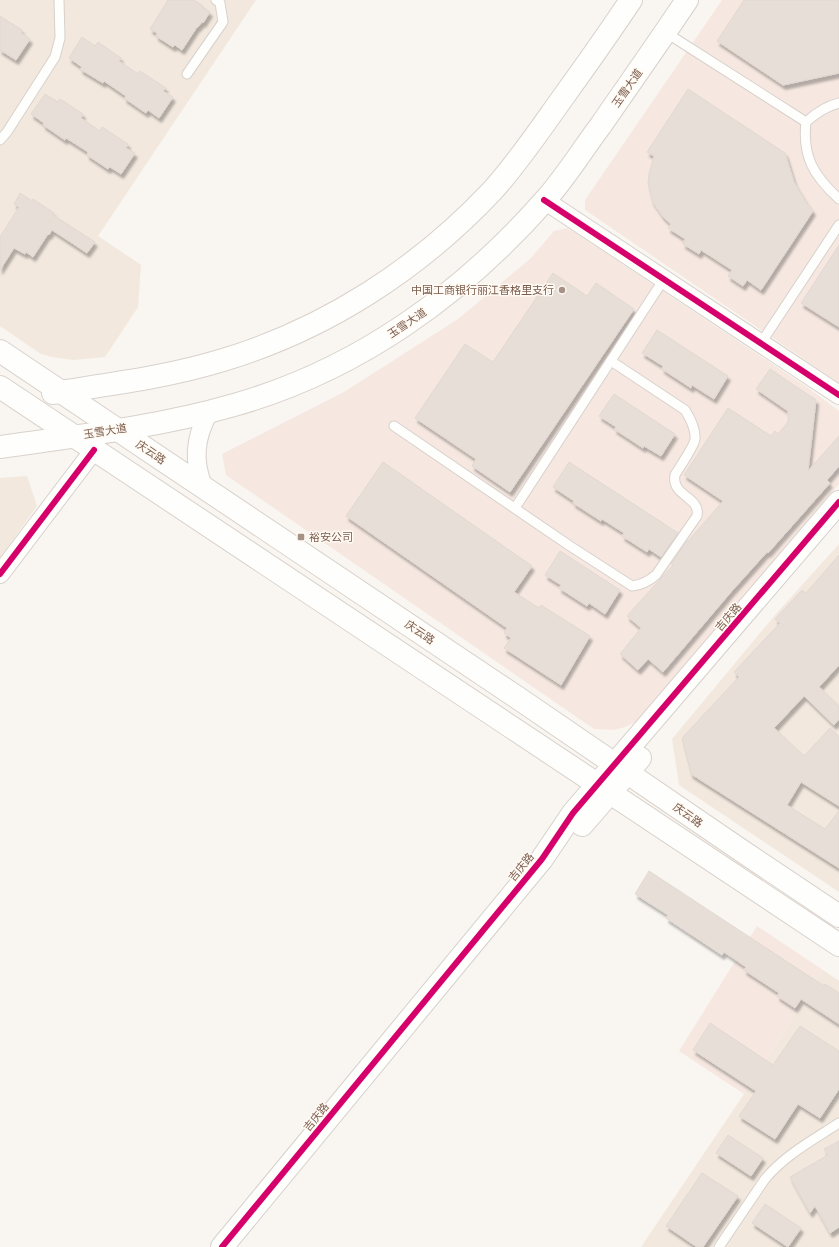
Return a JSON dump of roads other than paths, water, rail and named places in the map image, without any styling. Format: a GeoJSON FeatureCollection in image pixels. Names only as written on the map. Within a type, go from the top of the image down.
{"type":"FeatureCollection","features":[{"type":"Feature","properties":{"kind":"main road"},"geometry":{"type":"LineString","coordinates":[[5,395],[60,392],[157,377],[190,370],[240,355],[276,342],[323,320],[352,304],[411,264],[451,231],[503,178],[531,144],[631,0]]}},
{"type":"Feature","properties":{"kind":"main road","name":"玉雪大道"},"geometry":{"type":"LineString","coordinates":[[0,447],[166,422],[209,412],[248,401],[287,387],[344,361],[376,344],[417,317],[458,286],[505,244],[544,200],[572,165],[687,0]]}},
{"type":"Feature","properties":{"kind":"main road","name":"庆云路"},"geometry":{"type":"LineString","coordinates":[[0,351],[515,696],[839,916]]}},
{"type":"Feature","properties":{"kind":"main road"},"geometry":{"type":"LineString","coordinates":[[5,395],[74,436],[839,945]]}},
{"type":"Feature","properties":{"kind":"main road","name":"吉庆路"},"geometry":{"type":"LineString","coordinates":[[222,1247],[542,859],[573,813],[604,789],[839,502]]}},
{"type":"Feature","properties":{"kind":"main road","name":"吉庆路"},"geometry":{"type":"LineString","coordinates":[[621,768],[839,526]]}},
{"type":"Feature","properties":{"kind":"street"},"geometry":{"type":"LineString","coordinates":[[544,200],[839,395]]}},
{"type":"Feature","properties":{"kind":"street"},"geometry":{"type":"LineString","coordinates":[[204,488],[197,466],[197,444],[199,433],[209,412]]}},
{"type":"Feature","properties":{"kind":"street"},"geometry":{"type":"LineString","coordinates":[[0,574],[94,450]]}},
{"type":"Feature","properties":{"kind":"lane"},"geometry":{"type":"LineString","coordinates":[[0,140],[7,132],[55,57],[60,38],[59,0]]}},
{"type":"Feature","properties":{"kind":"lane"},"geometry":{"type":"LineString","coordinates":[[187,74],[223,22],[220,3],[216,0]]}},
{"type":"Feature","properties":{"kind":"lane"},"geometry":{"type":"LineString","coordinates":[[665,32],[806,122]]}},
{"type":"Feature","properties":{"kind":"lane"},"geometry":{"type":"LineString","coordinates":[[839,103],[824,109],[806,122],[805,134],[805,146],[812,168],[825,187],[839,199]]}},
{"type":"Feature","properties":{"kind":"lane"},"geometry":{"type":"LineString","coordinates":[[761,343],[839,225]]}},
{"type":"Feature","properties":{"kind":"lane"},"geometry":{"type":"LineString","coordinates":[[515,508],[664,279]]}},
{"type":"Feature","properties":{"kind":"lane"},"geometry":{"type":"LineString","coordinates":[[394,426],[570,546],[632,586],[645,583],[656,575],[697,516],[698,512],[696,506],[676,488],[674,481],[675,475],[696,441],[689,417],[685,410],[611,361]]}},
{"type":"Feature","properties":{"kind":"lane"},"geometry":{"type":"LineString","coordinates":[[719,1247],[772,1170],[788,1157],[839,1123]]}},
{"type":"Feature","properties":{"kind":"place","name":"中国工商银行丽江香格里支行"},"geometry":{"type":"Point","coordinates":[562,290]}},
{"type":"Feature","properties":{"kind":"place","name":"裕安公司"},"geometry":{"type":"Point","coordinates":[301,537]}}]}
